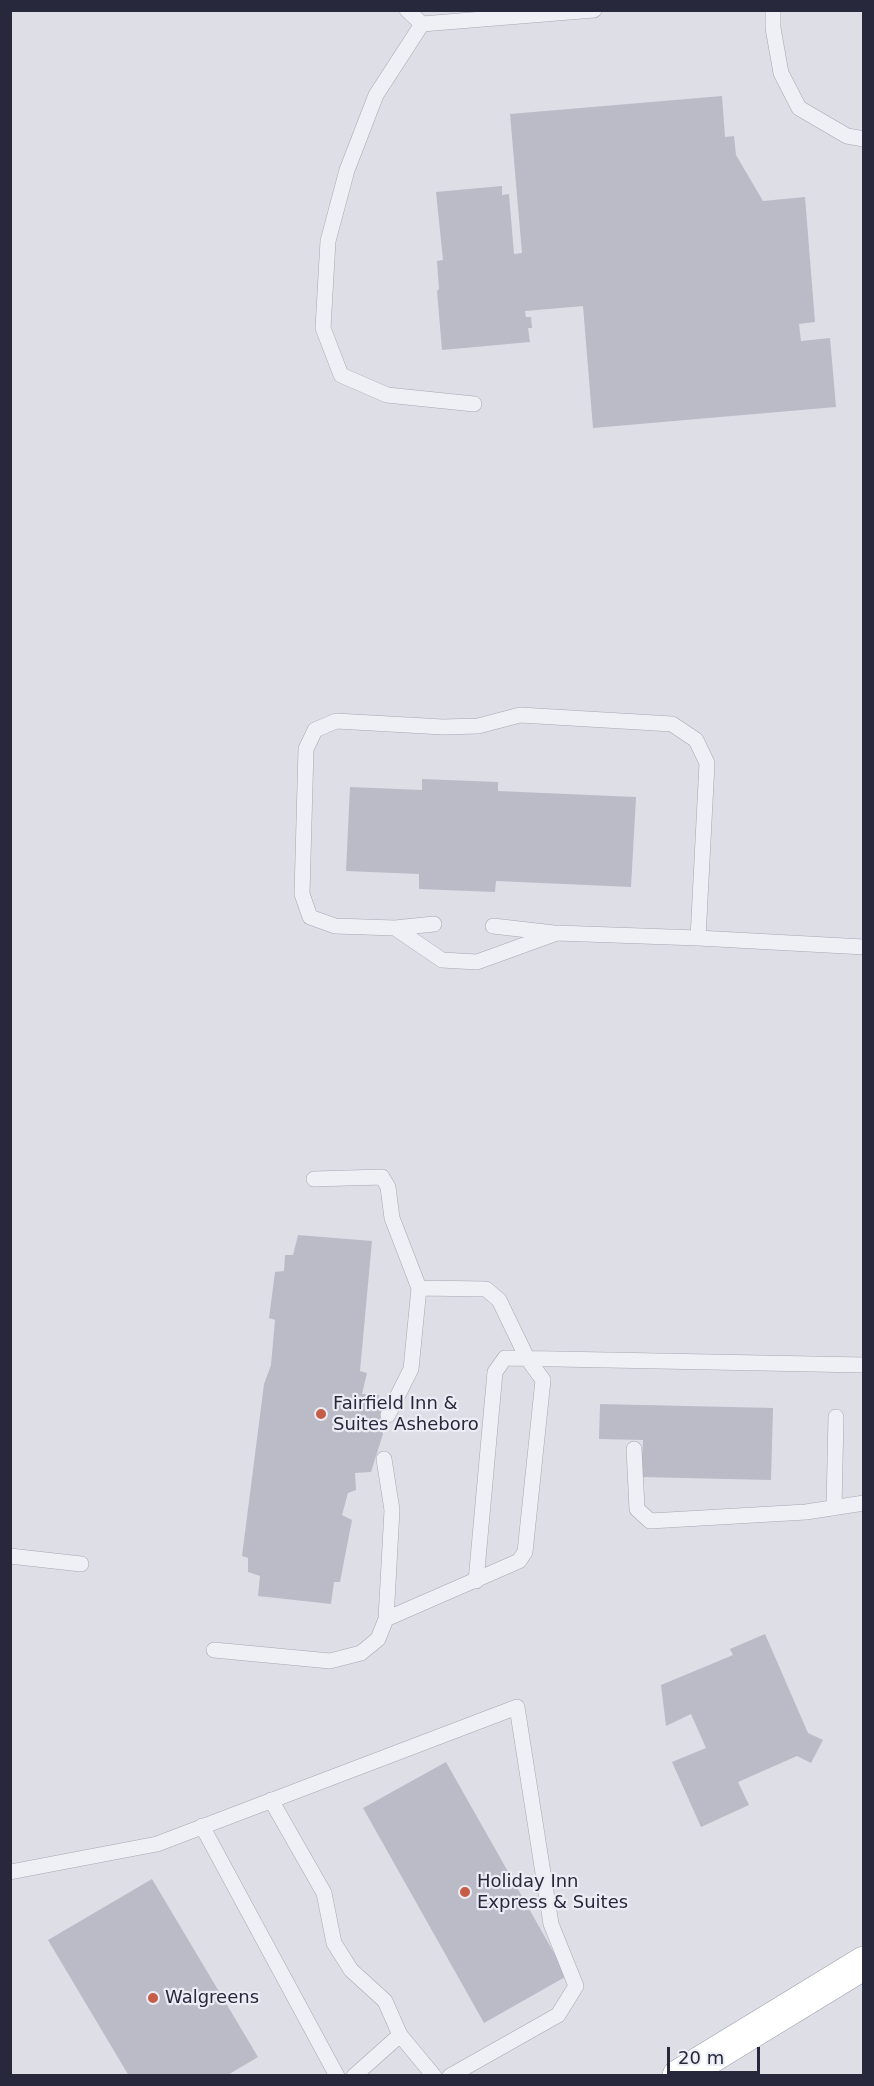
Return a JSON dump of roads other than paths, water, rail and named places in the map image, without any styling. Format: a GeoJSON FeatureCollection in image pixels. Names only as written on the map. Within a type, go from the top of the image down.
{"type":"FeatureCollection","features":[{"type":"Feature","properties":{"kind":"main road"},"geometry":{"type":"LineString","coordinates":[[679,2076],[864,1963]]}},
{"type":"Feature","properties":{"kind":"lane"},"geometry":{"type":"LineString","coordinates":[[407,10],[422,24],[594,10]]}},
{"type":"Feature","properties":{"kind":"lane"},"geometry":{"type":"LineString","coordinates":[[773,10],[773,28],[781,73],[799,108],[847,136],[864,139]]}},
{"type":"Feature","properties":{"kind":"lane"},"geometry":{"type":"LineString","coordinates":[[422,24],[376,95],[346,170],[328,241],[323,328],[341,375],[387,396],[474,404]]}},
{"type":"Feature","properties":{"kind":"lane"},"geometry":{"type":"LineString","coordinates":[[434,924],[395,928],[335,926],[310,917],[302,894],[306,749],[315,730],[336,721],[443,727],[478,726],[520,715],[672,724],[696,740],[707,763],[698,938]]}},
{"type":"Feature","properties":{"kind":"lane"},"geometry":{"type":"LineString","coordinates":[[493,926],[557,933],[864,947]]}},
{"type":"Feature","properties":{"kind":"lane"},"geometry":{"type":"LineString","coordinates":[[395,928],[442,960],[477,962],[557,933]]}},
{"type":"Feature","properties":{"kind":"lane"},"geometry":{"type":"LineString","coordinates":[[314,1179],[382,1178],[388,1187],[392,1218],[419,1288],[411,1369],[388,1415]]}},
{"type":"Feature","properties":{"kind":"lane"},"geometry":{"type":"LineString","coordinates":[[386,1619],[519,1562],[525,1552],[543,1380],[526,1358],[499,1300],[486,1289],[419,1288]]}},
{"type":"Feature","properties":{"kind":"lane"},"geometry":{"type":"LineString","coordinates":[[476,1581],[495,1372],[505,1358],[864,1365]]}},
{"type":"Feature","properties":{"kind":"lane"},"geometry":{"type":"LineString","coordinates":[[834,1508],[836,1418]]}},
{"type":"Feature","properties":{"kind":"lane"},"geometry":{"type":"LineString","coordinates":[[634,1449],[637,1509],[650,1521],[806,1512],[864,1503]]}},
{"type":"Feature","properties":{"kind":"lane"},"geometry":{"type":"LineString","coordinates":[[214,1650],[330,1661],[361,1653],[378,1639],[386,1619],[392,1510],[384,1459]]}},
{"type":"Feature","properties":{"kind":"lane"},"geometry":{"type":"LineString","coordinates":[[10,1556],[81,1564]]}},
{"type":"Feature","properties":{"kind":"lane"},"geometry":{"type":"LineString","coordinates":[[10,1872],[157,1844],[517,1707],[551,1924],[576,1986],[558,2015],[450,2076]]}},
{"type":"Feature","properties":{"kind":"lane"},"geometry":{"type":"LineString","coordinates":[[271,1800],[324,1893],[334,1943],[351,1971],[385,2001],[400,2036],[434,2076]]}},
{"type":"Feature","properties":{"kind":"lane"},"geometry":{"type":"LineString","coordinates":[[202,1826],[337,2076]]}},
{"type":"Feature","properties":{"kind":"lane"},"geometry":{"type":"LineString","coordinates":[[354,2076],[400,2036]]}},
{"type":"Feature","properties":{"kind":"place","name":"Fairfield Inn & Suites Asheboro"},"geometry":{"type":"Point","coordinates":[321,1414]}},
{"type":"Feature","properties":{"kind":"place","name":"Holiday Inn Express & Suites"},"geometry":{"type":"Point","coordinates":[465,1892]}},
{"type":"Feature","properties":{"kind":"place","name":"Walgreens"},"geometry":{"type":"Point","coordinates":[153,1998]}}]}
